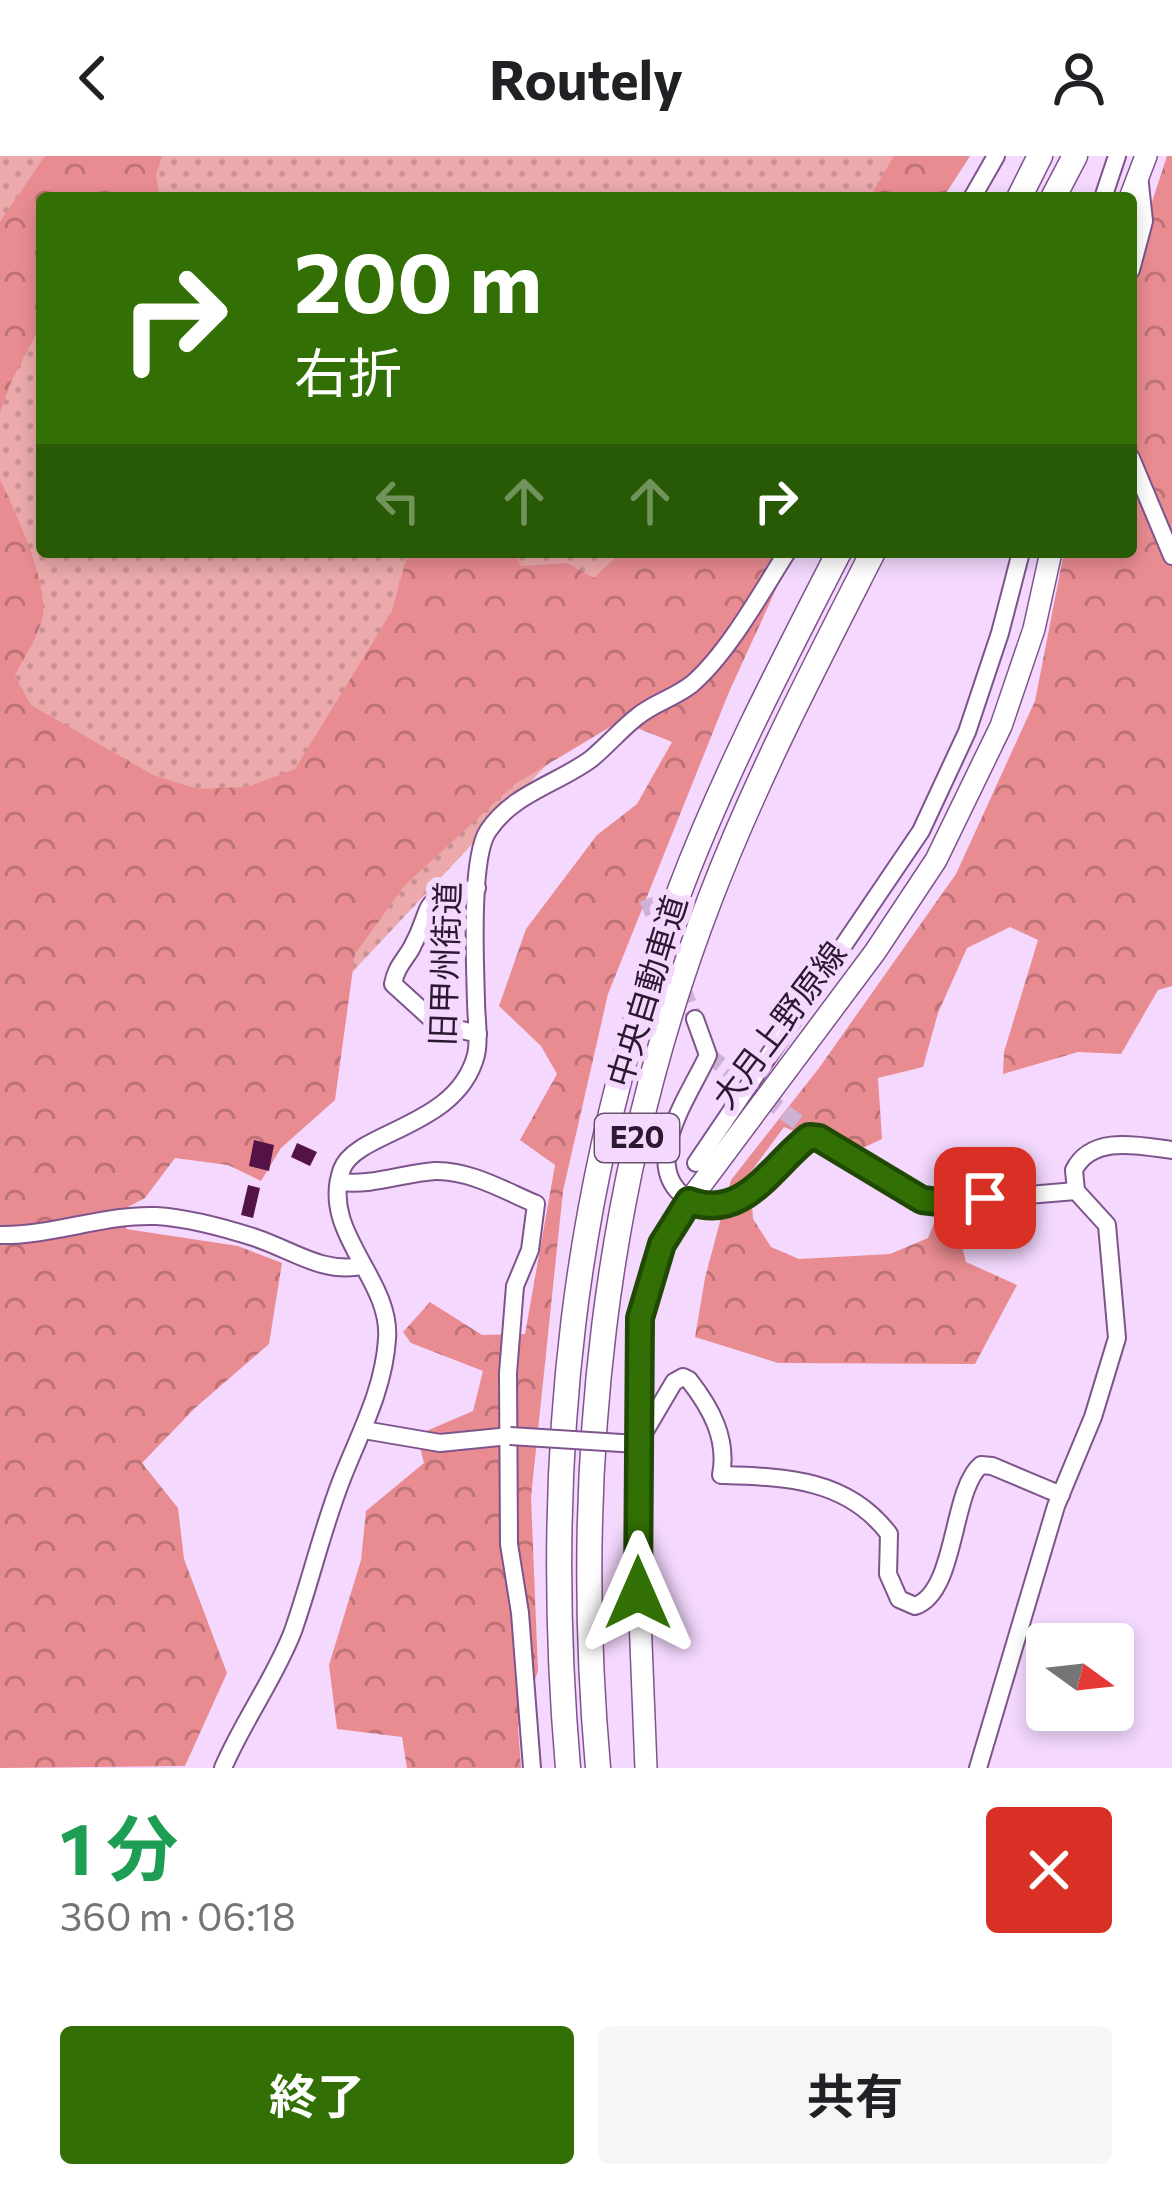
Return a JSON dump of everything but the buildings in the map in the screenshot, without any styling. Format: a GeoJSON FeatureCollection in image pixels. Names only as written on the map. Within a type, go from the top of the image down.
{"type":"FeatureCollection","features":[{"type":"Feature","properties":{"kind":"highway"},"geometry":{"type":"LineString","coordinates":[[1022,192],[1040,156]]}},
{"type":"Feature","properties":{"kind":"highway"},"geometry":{"type":"LineString","coordinates":[[1056,192],[1075,156]]}},
{"type":"Feature","properties":{"kind":"highway","name":"中央自動車道"},"geometry":{"type":"LineString","coordinates":[[568,1768],[558,1585],[562,1397],[587,1223],[628,1049],[680,891],[748,733],[836,558]]}},
{"type":"Feature","properties":{"kind":"highway","name":"中央自動車道"},"geometry":{"type":"LineString","coordinates":[[598,1768],[589,1602],[589,1479],[603,1319],[635,1146],[658,1056],[709,901],[778,742],[870,558]]}},
{"type":"Feature","properties":{"kind":"main road","name":"大月上野原線"},"geometry":{"type":"LineString","coordinates":[[646,1768],[638,1444],[638,1335],[645,1290],[662,1244],[689,1201],[875,952],[936,860],[980,777],[1018,682],[1050,558]]}},
{"type":"Feature","properties":{"kind":"street"},"geometry":{"type":"LineString","coordinates":[[975,192],[996,156]]}},
{"type":"Feature","properties":{"kind":"street"},"geometry":{"type":"LineString","coordinates":[[1105,192],[1117,156]]}},
{"type":"Feature","properties":{"kind":"street"},"geometry":{"type":"LineString","coordinates":[[1137,247],[1144,221],[1142,165]]}},
{"type":"Feature","properties":{"kind":"street"},"geometry":{"type":"LineString","coordinates":[[1137,472],[1172,556]]}},
{"type":"Feature","properties":{"kind":"street","name":"旧甲州街道"},"geometry":{"type":"LineString","coordinates":[[340,1182],[347,1160],[356,1153],[407,1127],[456,1092],[476,1053],[479,850],[500,816],[590,759],[637,717],[688,688],[724,645],[783,558]]}},
{"type":"Feature","properties":{"kind":"street"},"geometry":{"type":"LineString","coordinates":[[696,1163],[921,831],[974,713],[1020,558]]}},
{"type":"Feature","properties":{"kind":"street"},"geometry":{"type":"LineString","coordinates":[[477,888],[438,898],[425,908],[393,983],[437,1024],[478,1034]]}},
{"type":"Feature","properties":{"kind":"street"},"geometry":{"type":"LineString","coordinates":[[695,1019],[708,1055],[667,1146],[670,1182],[689,1201],[711,1207],[735,1201],[759,1186],[809,1137],[819,1138],[934,1203],[1076,1191]]}},
{"type":"Feature","properties":{"kind":"street"},"geometry":{"type":"LineString","coordinates":[[978,1768],[1061,1495],[1094,1417],[1117,1338],[1107,1225],[1076,1191],[1074,1170],[1094,1150],[1117,1145],[1172,1150]]}},
{"type":"Feature","properties":{"kind":"street"},"geometry":{"type":"LineString","coordinates":[[223,1768],[291,1636],[343,1476],[364,1430],[386,1351],[388,1319],[340,1212],[340,1182],[358,1184],[437,1171],[470,1175],[536,1204],[530,1250],[515,1286],[508,1373],[509,1544],[522,1633],[532,1768]]}},
{"type":"Feature","properties":{"kind":"street"},"geometry":{"type":"LineString","coordinates":[[0,1235],[27,1236],[155,1216],[228,1230],[311,1262],[344,1269],[362,1266]]}},
{"type":"Feature","properties":{"kind":"street"},"geometry":{"type":"LineString","coordinates":[[364,1430],[440,1443],[509,1436],[638,1444],[674,1382],[683,1377],[716,1421],[724,1450],[722,1475],[798,1478],[828,1488],[858,1507],[889,1534],[890,1582],[898,1599],[915,1606],[935,1591],[966,1485],[981,1465],[1061,1495]]}},
{"type":"Feature","properties":{"kind":"shaded area"},"geometry":{"type":"Polygon","coordinates":[[[0,156],[941,156],[923,192],[36,192],[36,558],[740,558],[269,1061],[0,850],[0,156]]]}},
{"type":"Feature","properties":{"kind":"green space"},"geometry":{"type":"Polygon","coordinates":[[[45,156],[162,156],[156,176],[159,192],[36,192],[36,334],[0,413],[0,222],[45,156]]]}},
{"type":"Feature","properties":{"kind":"green space"},"geometry":{"type":"Polygon","coordinates":[[[894,156],[970,156],[947,192],[873,192],[894,156]]]}},
{"type":"Feature","properties":{"kind":"green space"},"geometry":{"type":"Polygon","coordinates":[[[1167,156],[1172,156],[1172,986],[1158,990],[1121,1054],[1078,1052],[1003,1074],[1004,1052],[1038,940],[1010,927],[967,948],[938,1013],[923,1067],[878,1078],[882,1139],[850,1154],[784,1127],[750,1173],[753,1219],[771,1247],[799,1259],[890,1254],[928,1238],[938,1213],[955,1218],[966,1262],[1017,1285],[975,1364],[778,1363],[695,1337],[731,1180],[819,1068],[956,874],[1035,701],[1063,558],[1137,558],[1137,248],[1167,156]]]}},
{"type":"Feature","properties":{"kind":"green space"},"geometry":{"type":"Polygon","coordinates":[[[0,480],[29,546],[43,600],[38,630],[15,676],[31,705],[153,775],[198,789],[247,787],[295,769],[392,611],[406,558],[518,558],[521,566],[567,563],[594,578],[615,558],[790,558],[729,692],[608,994],[563,1191],[531,1497],[538,1671],[518,1727],[521,1768],[407,1768],[402,1737],[337,1729],[329,1665],[361,1560],[366,1511],[424,1463],[417,1435],[473,1411],[483,1371],[411,1343],[403,1332],[430,1302],[482,1335],[525,1334],[555,1165],[520,1140],[557,1074],[541,1046],[499,1006],[526,929],[597,835],[637,804],[672,742],[620,721],[515,784],[404,886],[355,954],[335,1100],[281,1148],[261,1181],[228,1165],[175,1158],[145,1198],[128,1207],[126,1229],[238,1246],[282,1263],[269,1344],[195,1408],[142,1463],[178,1508],[184,1559],[227,1673],[185,1766],[0,1768],[0,480]]]}},
{"type":"Feature","properties":{"kind":"tunnel"},"geometry":{"type":"LineString","coordinates":[[647,899],[695,1019]]}},
{"type":"Feature","properties":{"kind":"tunnel"},"geometry":{"type":"LineString","coordinates":[[708,1055],[819,1138]]}},
{"type":"Feature","properties":{"kind":"route"},"geometry":{"type":"LineString","coordinates":[[638,1593],[640,1318],[652,1267],[689,1201],[711,1207],[735,1201],[759,1186],[809,1137],[819,1138],[922,1200],[948,1203],[985,1198]]}}]}
